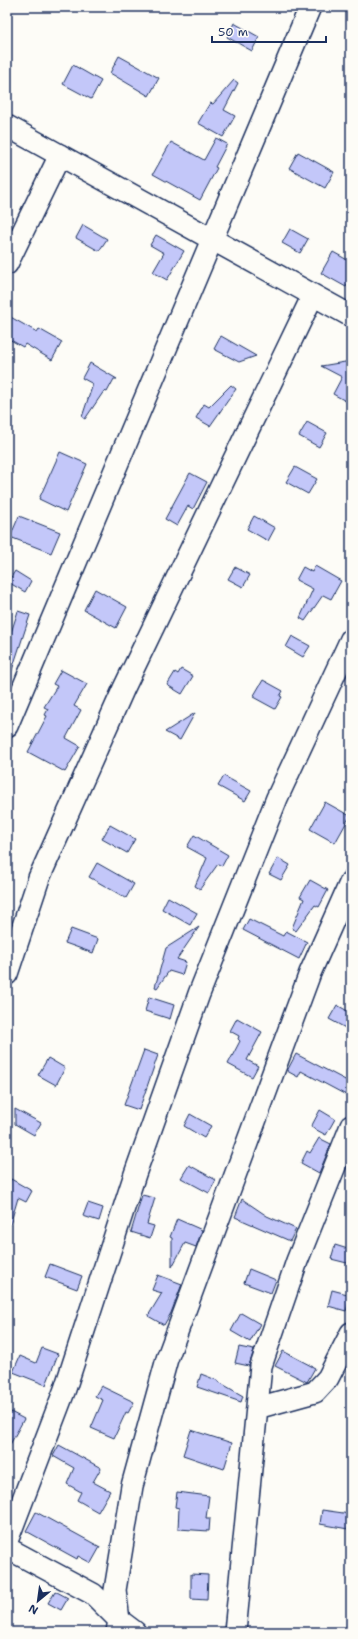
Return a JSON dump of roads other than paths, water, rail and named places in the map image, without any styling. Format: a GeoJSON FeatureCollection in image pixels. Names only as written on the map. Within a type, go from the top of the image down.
{"type":"FeatureCollection","features":[{"type":"Feature","properties":{"kind":"street"},"geometry":{"type":"LineString","coordinates":[[7,726],[310,7]]}},
{"type":"Feature","properties":{"kind":"street"},"geometry":{"type":"LineString","coordinates":[[7,126],[351,316]]}},
{"type":"Feature","properties":{"kind":"street"},"geometry":{"type":"LineString","coordinates":[[7,264],[60,155]]}},
{"type":"Feature","properties":{"kind":"street"},"geometry":{"type":"LineString","coordinates":[[7,974],[39,878],[120,695],[313,295]]}},
{"type":"Feature","properties":{"kind":"street"},"geometry":{"type":"LineString","coordinates":[[7,1541],[65,1389],[135,1174],[199,994],[277,798],[351,639]]}},
{"type":"Feature","properties":{"kind":"street"},"geometry":{"type":"LineString","coordinates":[[124,1628],[115,1590],[132,1486],[167,1359],[310,974],[351,881]]}},
{"type":"Feature","properties":{"kind":"street"},"geometry":{"type":"LineString","coordinates":[[235,1632],[261,1366],[298,1261],[351,1126]]}},
{"type":"Feature","properties":{"kind":"street"},"geometry":{"type":"LineString","coordinates":[[257,1408],[315,1392],[328,1378],[351,1333]]}},
{"type":"Feature","properties":{"kind":"street"},"geometry":{"type":"LineString","coordinates":[[7,1548],[93,1594],[124,1628]]}}]}
